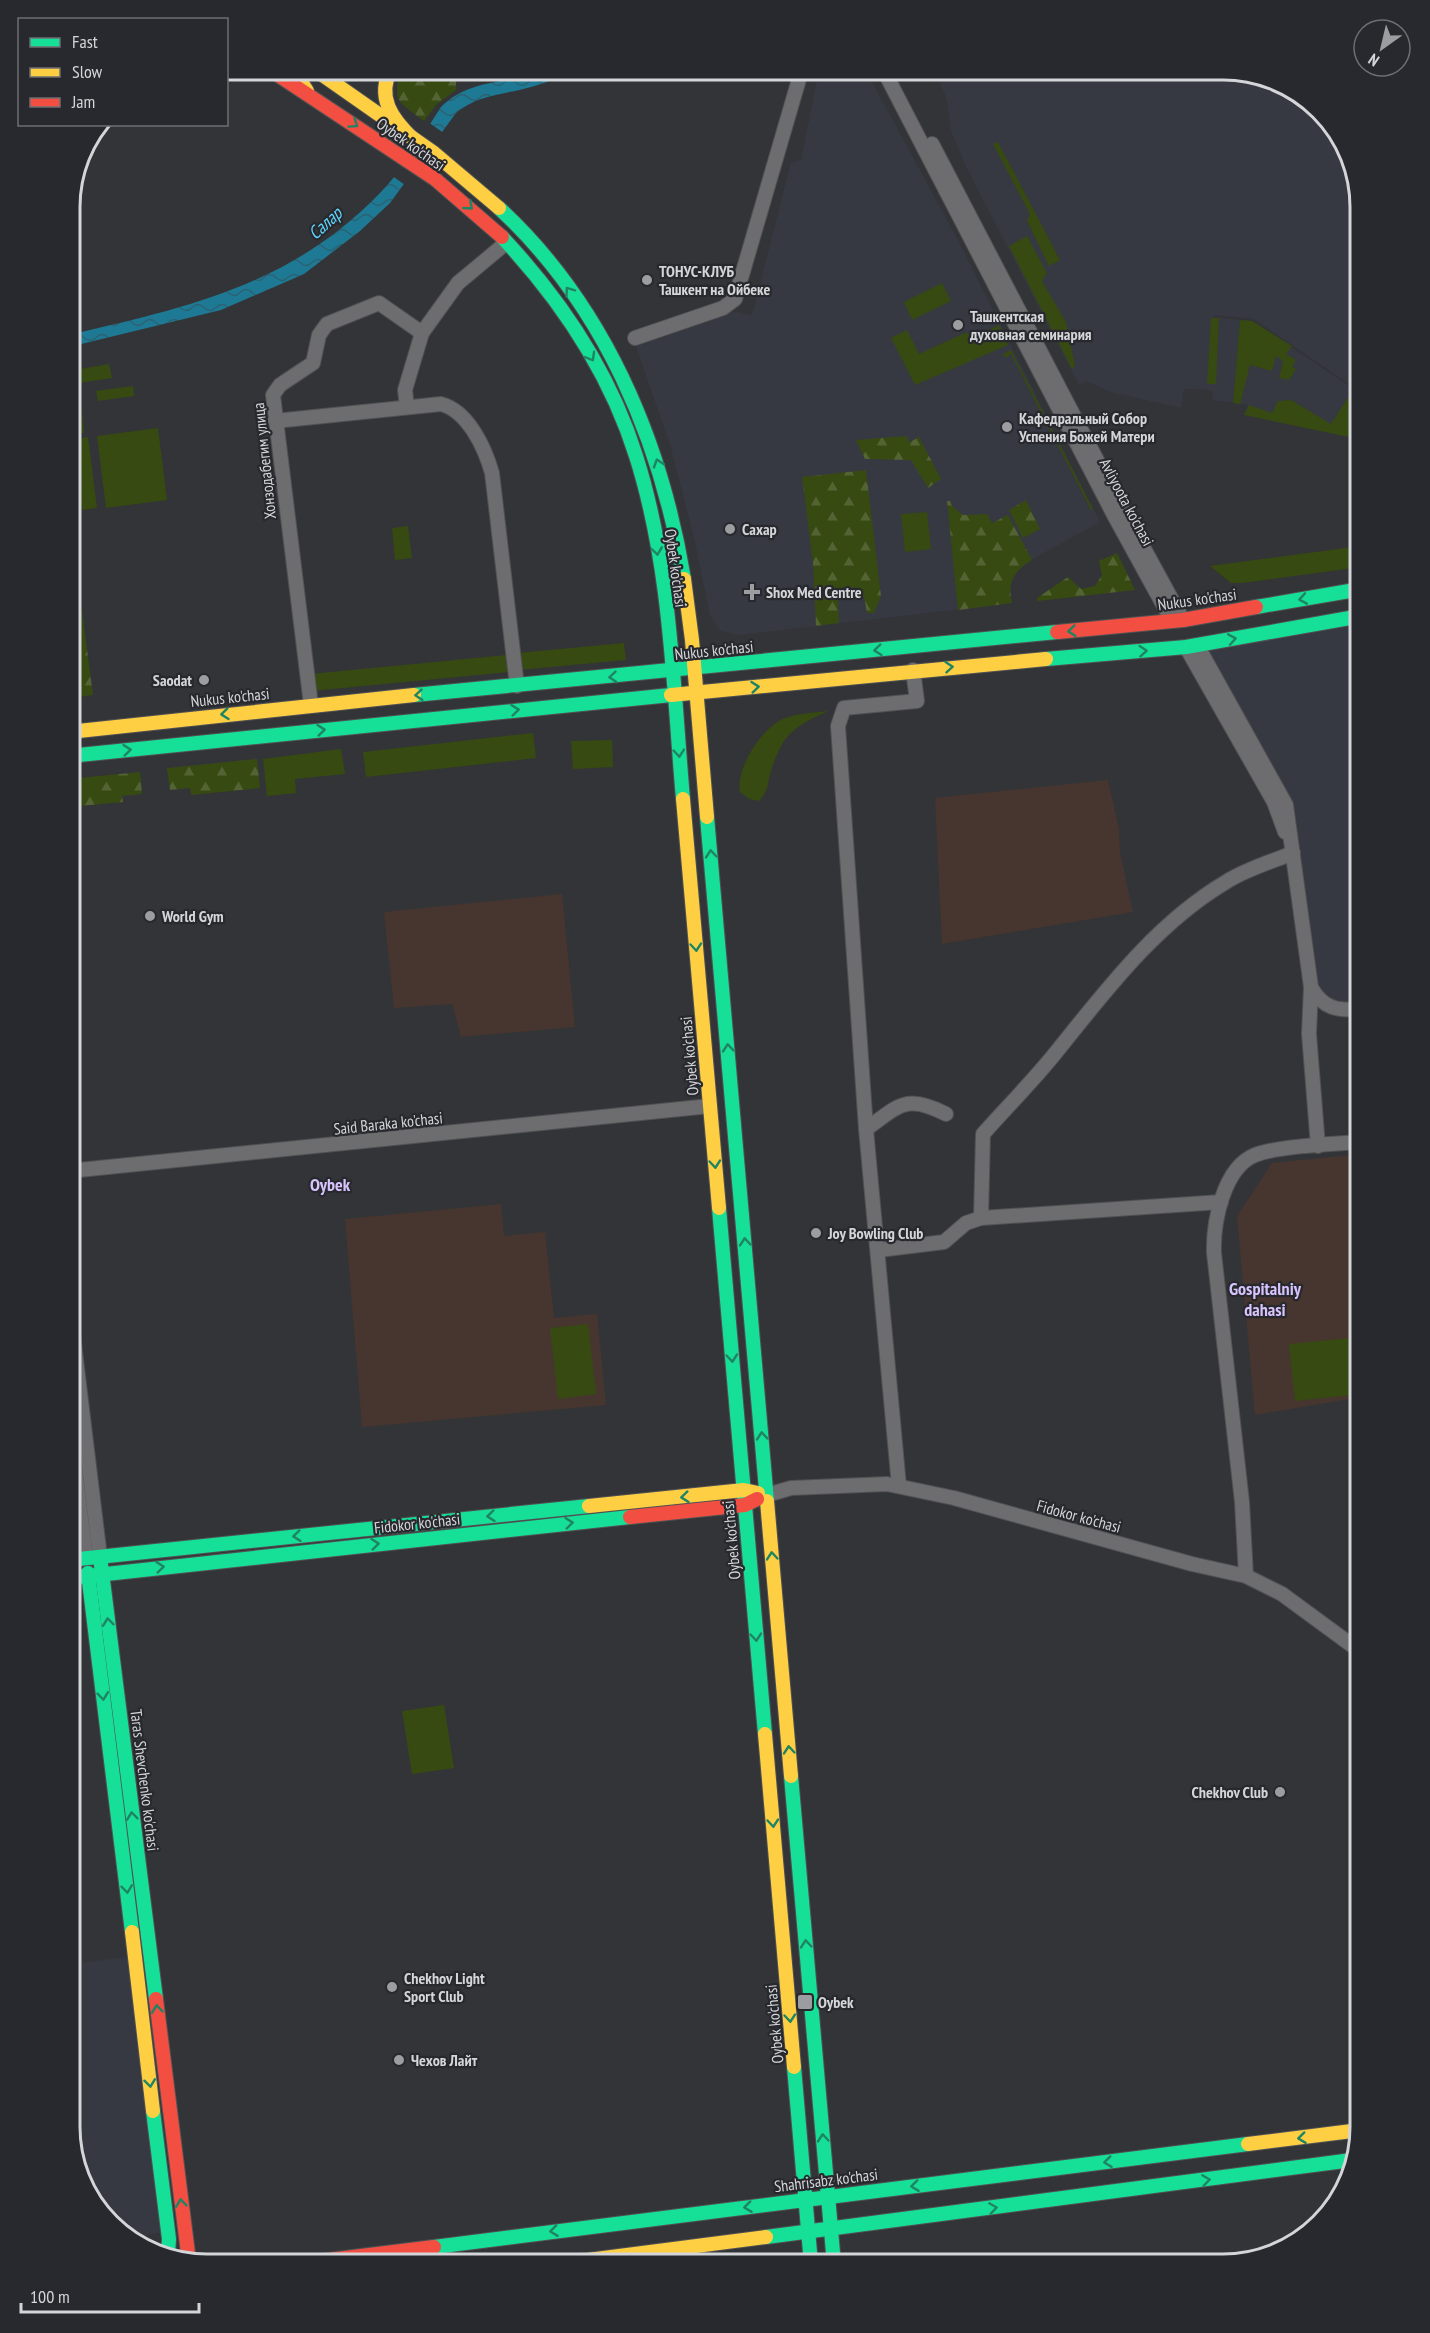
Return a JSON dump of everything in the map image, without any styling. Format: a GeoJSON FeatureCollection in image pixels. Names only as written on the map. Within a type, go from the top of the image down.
{"type":"FeatureCollection","features":[{"type":"Feature","properties":{"kind":"main road","name":"Oybek ko'chasi"},"geometry":{"type":"LineString","coordinates":[[287,80],[422,171],[472,209],[506,243],[572,326],[598,368],[629,434],[644,480],[653,523],[672,671],[810,2254]]}},
{"type":"Feature","properties":{"kind":"main road"},"geometry":{"type":"LineString","coordinates":[[300,80],[307,92]]}},
{"type":"Feature","properties":{"kind":"main road","name":"Oybek ko'chasi"},"geometry":{"type":"LineString","coordinates":[[330,80],[434,154],[485,194],[542,256],[586,316],[624,382],[654,452],[668,497],[685,588],[695,669],[833,2254]]}},
{"type":"Feature","properties":{"kind":"main road"},"geometry":{"type":"LineString","coordinates":[[386,80],[384,84],[386,104],[396,121],[413,139]]}},
{"type":"Feature","properties":{"kind":"main road","name":"Nukus ko'chasi"},"geometry":{"type":"LineString","coordinates":[[80,731],[311,705],[1178,620],[1350,590]]}},
{"type":"Feature","properties":{"kind":"main road"},"geometry":{"type":"LineString","coordinates":[[80,755],[913,670],[1192,646],[1350,618]]}},
{"type":"Feature","properties":{"kind":"main road","name":"Avliyoota ko'chasi"},"geometry":{"type":"LineString","coordinates":[[1178,620],[1192,646]]}},
{"type":"Feature","properties":{"kind":"main road","name":"Fidokor ko'chasi"},"geometry":{"type":"LineString","coordinates":[[80,1559],[744,1490],[767,1495]]}},
{"type":"Feature","properties":{"kind":"main road","name":"Fidokor ko'chasi"},"geometry":{"type":"LineString","coordinates":[[80,1576],[745,1505],[767,1495]]}},
{"type":"Feature","properties":{"kind":"main road","name":"Taras Shevchenko ko'chasi"},"geometry":{"type":"LineString","coordinates":[[93,1557],[169,2248]]}},
{"type":"Feature","properties":{"kind":"main road","name":"Taras Shevchenko ko'chasi"},"geometry":{"type":"LineString","coordinates":[[95,1574],[188,2252]]}},
{"type":"Feature","properties":{"kind":"main road","name":"Shahrisabz ko'chasi"},"geometry":{"type":"LineString","coordinates":[[381,2253],[1350,2131]]}},
{"type":"Feature","properties":{"kind":"main road"},"geometry":{"type":"LineString","coordinates":[[640,2253],[1345,2161]]}},
{"type":"Feature","properties":{"kind":"street"},"geometry":{"type":"LineString","coordinates":[[635,338],[723,308],[735,299],[799,80]]}},
{"type":"Feature","properties":{"kind":"street","name":"Avliyoota ko'chasi"},"geometry":{"type":"LineString","coordinates":[[890,80],[925,140]]}},
{"type":"Feature","properties":{"kind":"street","name":"Avliyoota ko'chasi"},"geometry":{"type":"LineString","coordinates":[[898,80],[925,140],[975,237],[1178,620]]}},
{"type":"Feature","properties":{"kind":"street"},"geometry":{"type":"LineString","coordinates":[[407,407],[405,390],[422,333],[458,283],[506,243]]}},
{"type":"Feature","properties":{"kind":"street","name":"Хонзодабегим улица"},"geometry":{"type":"LineString","coordinates":[[311,705],[272,399],[274,392],[313,363],[319,335],[327,324],[379,303],[422,333]]}},
{"type":"Feature","properties":{"kind":"street"},"geometry":{"type":"LineString","coordinates":[[275,421],[441,404],[453,408],[473,431],[489,460],[517,686]]}},
{"type":"Feature","properties":{"kind":"street","name":"Avliyoota ko'chasi"},"geometry":{"type":"LineString","coordinates":[[1192,646],[1274,802],[1293,854],[1311,987],[1310,1028],[1318,1146]]}},
{"type":"Feature","properties":{"kind":"street"},"geometry":{"type":"LineString","coordinates":[[899,1486],[879,1250],[866,1129],[838,726],[844,708],[917,701],[913,670]]}},
{"type":"Feature","properties":{"kind":"street"},"geometry":{"type":"LineString","coordinates":[[981,1218],[983,1134],[1050,1059],[1109,986],[1196,901],[1228,880],[1293,854]]}},
{"type":"Feature","properties":{"kind":"street"},"geometry":{"type":"LineString","coordinates":[[1311,987],[1323,1003],[1340,1010]]}},
{"type":"Feature","properties":{"kind":"street"},"geometry":{"type":"LineString","coordinates":[[1310,1028],[1322,1014],[1350,1010]]}},
{"type":"Feature","properties":{"kind":"street"},"geometry":{"type":"LineString","coordinates":[[866,1129],[897,1106],[928,1104],[946,1114]]}},
{"type":"Feature","properties":{"kind":"street","name":"Said Baraka ko'chasi"},"geometry":{"type":"LineString","coordinates":[[80,1170],[710,1106]]}},
{"type":"Feature","properties":{"kind":"street"},"geometry":{"type":"LineString","coordinates":[[1246,1576],[1242,1502],[1214,1253],[1215,1228],[1221,1202],[1235,1172],[1255,1155],[1350,1143]]}},
{"type":"Feature","properties":{"kind":"street"},"geometry":{"type":"LineString","coordinates":[[879,1250],[944,1242],[966,1223],[981,1218],[1221,1202]]}},
{"type":"Feature","properties":{"kind":"street","name":"Taras Shevchenko ko'chasi"},"geometry":{"type":"LineString","coordinates":[[80,1419],[93,1557]]}},
{"type":"Feature","properties":{"kind":"street","name":"Taras Shevchenko ko'chasi"},"geometry":{"type":"LineString","coordinates":[[80,1483],[93,1557]]}},
{"type":"Feature","properties":{"kind":"street","name":"Fidokor ko'chasi"},"geometry":{"type":"LineString","coordinates":[[767,1495],[791,1488],[887,1484],[954,1498],[1192,1564],[1246,1576],[1282,1594],[1350,1644]]}},
{"type":"Feature","properties":{"kind":"shaded area"},"geometry":{"type":"Polygon","coordinates":[[[817,80],[871,80],[958,240],[1100,522],[1022,565],[1010,583],[1012,603],[740,635],[720,631],[710,615],[694,538],[670,445],[634,341],[716,313],[738,312],[752,315],[791,162],[801,160],[817,80]]]}},
{"type":"Feature","properties":{"kind":"shaded area"},"geometry":{"type":"Polygon","coordinates":[[[939,80],[1232,80],[1264,86],[1294,101],[1307,111],[1329,136],[1344,166],[1348,182],[1350,384],[1254,319],[1214,315],[1213,317],[1252,321],[1350,387],[1350,444],[1349,437],[1244,415],[1248,405],[1212,400],[1213,392],[1208,390],[1184,389],[1181,408],[1110,392],[1086,381],[1079,385],[966,167],[951,131],[947,101],[939,80]]]}},
{"type":"Feature","properties":{"kind":"shaded area"},"geometry":{"type":"Polygon","coordinates":[[[1350,618],[1350,1007],[1320,1000],[1293,854],[1197,645],[1350,618]]]}},
{"type":"Feature","properties":{"kind":"shaded area"},"geometry":{"type":"Polygon","coordinates":[[[1108,780],[1133,912],[942,944],[935,798],[1108,780]]]}},
{"type":"Feature","properties":{"kind":"shaded area"},"geometry":{"type":"Polygon","coordinates":[[[562,894],[575,1027],[461,1037],[452,1004],[394,1008],[384,912],[562,894]]]}},
{"type":"Feature","properties":{"kind":"shaded area"},"geometry":{"type":"Polygon","coordinates":[[[1350,1155],[1350,1399],[1255,1415],[1237,1216],[1272,1163],[1350,1155]]]}},
{"type":"Feature","properties":{"kind":"shaded area"},"geometry":{"type":"Polygon","coordinates":[[[501,1204],[504,1236],[545,1232],[554,1318],[597,1314],[606,1405],[362,1427],[345,1219],[501,1204]]]}},
{"type":"Feature","properties":{"kind":"shaded area"},"geometry":{"type":"Polygon","coordinates":[[[128,1957],[161,2233],[143,2236],[123,2222],[101,2197],[86,2167],[80,2126],[80,1963],[128,1957]]]}},
{"type":"Feature","properties":{"kind":"green space"},"geometry":{"type":"Polygon","coordinates":[[[398,80],[461,80],[456,81],[456,90],[436,105],[424,121],[403,105],[397,95],[398,80]]]}},
{"type":"Feature","properties":{"kind":"green space"},"geometry":{"type":"Polygon","coordinates":[[[998,142],[1060,260],[1049,266],[1027,221],[1030,214],[993,144],[998,142]]]}},
{"type":"Feature","properties":{"kind":"green space"},"geometry":{"type":"Polygon","coordinates":[[[1027,236],[1047,273],[1042,281],[1066,322],[1075,366],[1072,369],[1009,246],[1027,236]]]}},
{"type":"Feature","properties":{"kind":"green space"},"geometry":{"type":"Polygon","coordinates":[[[942,283],[951,301],[912,320],[904,302],[942,283]]]}},
{"type":"Feature","properties":{"kind":"green space"},"geometry":{"type":"Polygon","coordinates":[[[1211,318],[1219,318],[1216,384],[1207,384],[1211,318]]]}},
{"type":"Feature","properties":{"kind":"green space"},"geometry":{"type":"Polygon","coordinates":[[[1240,320],[1252,321],[1292,346],[1286,354],[1296,360],[1292,367],[1296,369],[1289,380],[1279,378],[1283,361],[1276,356],[1272,371],[1250,365],[1240,404],[1233,403],[1240,320]]]}},
{"type":"Feature","properties":{"kind":"green space"},"geometry":{"type":"Polygon","coordinates":[[[999,325],[1008,345],[915,385],[891,338],[907,330],[919,354],[967,332],[971,339],[999,325]]]}},
{"type":"Feature","properties":{"kind":"green space"},"geometry":{"type":"Polygon","coordinates":[[[1011,350],[1093,509],[1091,510],[1011,354],[1005,358],[1003,354],[1011,350]]]}},
{"type":"Feature","properties":{"kind":"green space"},"geometry":{"type":"Polygon","coordinates":[[[109,364],[112,378],[80,383],[80,369],[109,364]]]}},
{"type":"Feature","properties":{"kind":"green space"},"geometry":{"type":"Polygon","coordinates":[[[133,386],[134,396],[98,401],[96,391],[133,386]]]}},
{"type":"Feature","properties":{"kind":"green space"},"geometry":{"type":"Polygon","coordinates":[[[1350,394],[1349,437],[1244,415],[1249,405],[1272,413],[1278,401],[1291,400],[1331,424],[1350,394]]]}},
{"type":"Feature","properties":{"kind":"green space"},"geometry":{"type":"Polygon","coordinates":[[[80,395],[84,433],[80,433],[80,395]]]}},
{"type":"Feature","properties":{"kind":"green space"},"geometry":{"type":"Polygon","coordinates":[[[158,428],[167,500],[106,508],[97,436],[158,428]]]}},
{"type":"Feature","properties":{"kind":"green space"},"geometry":{"type":"Polygon","coordinates":[[[906,436],[910,442],[919,437],[941,479],[928,488],[911,460],[865,459],[856,440],[906,436]]]}},
{"type":"Feature","properties":{"kind":"green space"},"geometry":{"type":"Polygon","coordinates":[[[88,437],[97,508],[82,510],[80,438],[88,437]]]}},
{"type":"Feature","properties":{"kind":"green space"},"geometry":{"type":"Polygon","coordinates":[[[866,470],[881,596],[874,613],[867,613],[864,597],[838,600],[839,623],[816,626],[813,563],[802,477],[866,470]]]}},
{"type":"Feature","properties":{"kind":"green space"},"geometry":{"type":"Polygon","coordinates":[[[1026,500],[1040,529],[1023,538],[1009,510],[1026,500]]]}},
{"type":"Feature","properties":{"kind":"green space"},"geometry":{"type":"Polygon","coordinates":[[[947,501],[950,501],[952,506],[963,515],[987,514],[992,523],[1008,515],[1032,560],[1013,578],[1010,589],[1012,603],[958,610],[947,501]]]}},
{"type":"Feature","properties":{"kind":"green space"},"geometry":{"type":"Polygon","coordinates":[[[927,512],[931,549],[905,552],[901,514],[927,512]]]}},
{"type":"Feature","properties":{"kind":"green space"},"geometry":{"type":"Polygon","coordinates":[[[408,526],[412,558],[395,560],[392,528],[408,526]]]}},
{"type":"Feature","properties":{"kind":"green space"},"geometry":{"type":"Polygon","coordinates":[[[1350,547],[1350,568],[1242,583],[1231,583],[1210,566],[1350,547]]]}},
{"type":"Feature","properties":{"kind":"green space"},"geometry":{"type":"Polygon","coordinates":[[[1117,553],[1135,590],[1038,601],[1037,598],[1068,577],[1081,589],[1095,586],[1102,575],[1099,561],[1117,553]]]}},
{"type":"Feature","properties":{"kind":"green space"},"geometry":{"type":"Polygon","coordinates":[[[80,596],[93,695],[80,697],[80,596]]]}},
{"type":"Feature","properties":{"kind":"green space"},"geometry":{"type":"Polygon","coordinates":[[[624,643],[626,660],[519,670],[517,653],[624,643]]]}},
{"type":"Feature","properties":{"kind":"green space"},"geometry":{"type":"Polygon","coordinates":[[[507,655],[509,672],[312,691],[310,674],[507,655]]]}},
{"type":"Feature","properties":{"kind":"green space"},"geometry":{"type":"Polygon","coordinates":[[[828,711],[798,727],[785,740],[771,771],[766,790],[759,801],[749,799],[740,792],[742,772],[746,761],[767,731],[788,717],[828,711]]]}},
{"type":"Feature","properties":{"kind":"green space"},"geometry":{"type":"Polygon","coordinates":[[[533,733],[536,758],[366,777],[363,752],[533,733]]]}},
{"type":"Feature","properties":{"kind":"green space"},"geometry":{"type":"Polygon","coordinates":[[[612,740],[613,767],[573,769],[571,741],[612,740]]]}},
{"type":"Feature","properties":{"kind":"green space"},"geometry":{"type":"Polygon","coordinates":[[[341,749],[345,774],[295,779],[296,793],[267,796],[263,759],[341,749]]]}},
{"type":"Feature","properties":{"kind":"green space"},"geometry":{"type":"Polygon","coordinates":[[[257,759],[260,788],[191,795],[190,788],[170,790],[167,768],[257,759]]]}},
{"type":"Feature","properties":{"kind":"green space"},"geometry":{"type":"Polygon","coordinates":[[[140,772],[142,794],[122,796],[123,802],[80,806],[80,778],[140,772]]]}},
{"type":"Feature","properties":{"kind":"green space"},"geometry":{"type":"Polygon","coordinates":[[[588,1324],[596,1394],[558,1399],[550,1328],[588,1324]]]}},
{"type":"Feature","properties":{"kind":"green space"},"geometry":{"type":"Polygon","coordinates":[[[1350,1338],[1350,1395],[1295,1401],[1289,1344],[1350,1338]]]}},
{"type":"Feature","properties":{"kind":"green space"},"geometry":{"type":"Polygon","coordinates":[[[444,1705],[454,1768],[412,1774],[402,1711],[444,1705]]]}},
{"type":"Feature","properties":{"kind":"water","name":"Салар"},"geometry":{"type":"Polygon","coordinates":[[[508,80],[551,80],[473,102],[456,113],[390,203],[360,231],[304,274],[221,310],[80,344],[80,332],[197,302],[274,271],[311,250],[346,224],[389,184],[441,107],[453,97],[479,86],[508,80]]]}},
{"type":"Feature","properties":{"kind":"pier"},"geometry":{"type":"Polygon","coordinates":[[[428,122],[445,134],[408,187],[391,175],[428,122]]]}},
{"type":"Feature","properties":{"kind":"traffic: fast"},"geometry":{"type":"LineString","coordinates":[[499,208],[536,246],[569,287],[598,331],[622,378],[643,426],[660,476],[674,527],[684,579]]}},
{"type":"Feature","properties":{"kind":"traffic: fast"},"geometry":{"type":"LineString","coordinates":[[502,237],[544,286],[581,339],[612,396],[636,456],[648,498],[664,583],[683,799]]}},
{"type":"Feature","properties":{"kind":"traffic: fast"},"geometry":{"type":"LineString","coordinates":[[1256,607],[1350,591]]}},
{"type":"Feature","properties":{"kind":"traffic: fast"},"geometry":{"type":"LineString","coordinates":[[1046,659],[1186,647],[1350,618]]}},
{"type":"Feature","properties":{"kind":"traffic: fast"},"geometry":{"type":"LineString","coordinates":[[414,695],[1057,632]]}},
{"type":"Feature","properties":{"kind":"traffic: fast"},"geometry":{"type":"LineString","coordinates":[[80,755],[671,695]]}},
{"type":"Feature","properties":{"kind":"traffic: fast"},"geometry":{"type":"LineString","coordinates":[[707,817],[767,1501]]}},
{"type":"Feature","properties":{"kind":"traffic: fast"},"geometry":{"type":"LineString","coordinates":[[719,1208],[765,1734]]}},
{"type":"Feature","properties":{"kind":"traffic: fast"},"geometry":{"type":"LineString","coordinates":[[80,1559],[589,1506]]}},
{"type":"Feature","properties":{"kind":"traffic: fast"},"geometry":{"type":"LineString","coordinates":[[80,1577],[630,1517]]}},
{"type":"Feature","properties":{"kind":"traffic: fast"},"geometry":{"type":"LineString","coordinates":[[100,1557],[156,1999]]}},
{"type":"Feature","properties":{"kind":"traffic: fast"},"geometry":{"type":"LineString","coordinates":[[88,1573],[132,1932]]}},
{"type":"Feature","properties":{"kind":"traffic: fast"},"geometry":{"type":"LineString","coordinates":[[791,1776],[833,2254]]}},
{"type":"Feature","properties":{"kind":"traffic: fast"},"geometry":{"type":"LineString","coordinates":[[794,2067],[810,2254]]}},
{"type":"Feature","properties":{"kind":"traffic: fast"},"geometry":{"type":"LineString","coordinates":[[153,2111],[168,2248]]}},
{"type":"Feature","properties":{"kind":"traffic: fast"},"geometry":{"type":"LineString","coordinates":[[434,2247],[1248,2144]]}},
{"type":"Feature","properties":{"kind":"traffic: fast"},"geometry":{"type":"LineString","coordinates":[[766,2237],[1345,2161]]}},
{"type":"Feature","properties":{"kind":"traffic: slow"},"geometry":{"type":"LineString","coordinates":[[300,80],[307,91]]}},
{"type":"Feature","properties":{"kind":"traffic: slow"},"geometry":{"type":"LineString","coordinates":[[330,80],[434,153],[499,208]]}},
{"type":"Feature","properties":{"kind":"traffic: slow"},"geometry":{"type":"LineString","coordinates":[[387,80],[385,89],[388,107],[413,139]]}},
{"type":"Feature","properties":{"kind":"traffic: slow"},"geometry":{"type":"LineString","coordinates":[[684,579],[692,640],[707,817]]}},
{"type":"Feature","properties":{"kind":"traffic: slow"},"geometry":{"type":"LineString","coordinates":[[671,695],[1046,659]]}},
{"type":"Feature","properties":{"kind":"traffic: slow"},"geometry":{"type":"LineString","coordinates":[[80,731],[414,695]]}},
{"type":"Feature","properties":{"kind":"traffic: slow"},"geometry":{"type":"LineString","coordinates":[[683,799],[719,1208]]}},
{"type":"Feature","properties":{"kind":"traffic: slow"},"geometry":{"type":"LineString","coordinates":[[589,1506],[744,1490],[758,1493]]}},
{"type":"Feature","properties":{"kind":"traffic: slow"},"geometry":{"type":"LineString","coordinates":[[767,1501],[791,1776]]}},
{"type":"Feature","properties":{"kind":"traffic: slow"},"geometry":{"type":"LineString","coordinates":[[765,1734],[794,2067]]}},
{"type":"Feature","properties":{"kind":"traffic: slow"},"geometry":{"type":"LineString","coordinates":[[132,1932],[153,2111]]}},
{"type":"Feature","properties":{"kind":"traffic: slow"},"geometry":{"type":"LineString","coordinates":[[1248,2144],[1350,2131]]}},
{"type":"Feature","properties":{"kind":"traffic: slow"},"geometry":{"type":"LineString","coordinates":[[639,2253],[766,2237]]}},
{"type":"Feature","properties":{"kind":"traffic: jam"},"geometry":{"type":"LineString","coordinates":[[286,80],[435,179],[502,237]]}},
{"type":"Feature","properties":{"kind":"traffic: jam"},"geometry":{"type":"LineString","coordinates":[[1057,632],[1183,620],[1256,607]]}},
{"type":"Feature","properties":{"kind":"traffic: jam"},"geometry":{"type":"LineString","coordinates":[[630,1517],[745,1505],[757,1499]]}},
{"type":"Feature","properties":{"kind":"traffic: jam"},"geometry":{"type":"LineString","coordinates":[[156,1999],[188,2252]]}},
{"type":"Feature","properties":{"kind":"traffic: jam"},"geometry":{"type":"LineString","coordinates":[[384,2253],[434,2247]]}},
{"type":"Feature","properties":{"kind":"place","name":"ТОНУС-КЛУБ Ташкент на Ойбеке"},"geometry":{"type":"Point","coordinates":[647,280]}},
{"type":"Feature","properties":{"kind":"place","name":"Ташкентская духовная семинария"},"geometry":{"type":"Point","coordinates":[958,325]}},
{"type":"Feature","properties":{"kind":"place","name":"Кафедральный Собор Успения Божeй Матери"},"geometry":{"type":"Point","coordinates":[1007,427]}},
{"type":"Feature","properties":{"kind":"place","name":"Сахар"},"geometry":{"type":"Point","coordinates":[730,529]}},
{"type":"Feature","properties":{"kind":"place","name":"Shox Med Centre"},"geometry":{"type":"Point","coordinates":[752,592]}},
{"type":"Feature","properties":{"kind":"place","name":"Saodat"},"geometry":{"type":"Point","coordinates":[204,680]}},
{"type":"Feature","properties":{"kind":"place","name":"World Gym"},"geometry":{"type":"Point","coordinates":[150,916]}},
{"type":"Feature","properties":{"kind":"place","name":"Joy Bowling Club"},"geometry":{"type":"Point","coordinates":[816,1233]}},
{"type":"Feature","properties":{"kind":"place","name":"Chekhov Club"},"geometry":{"type":"Point","coordinates":[1280,1792]}},
{"type":"Feature","properties":{"kind":"place","name":"Chekhov Light Sport Club"},"geometry":{"type":"Point","coordinates":[392,1987]}},
{"type":"Feature","properties":{"kind":"place","name":"Oybek"},"geometry":{"type":"Point","coordinates":[805,2002]}},
{"type":"Feature","properties":{"kind":"place","name":"Чехов Лайт"},"geometry":{"type":"Point","coordinates":[399,2060]}},
{"type":"Feature","properties":{"kind":"district","name":"Oybek"},"geometry":{"type":"Point","coordinates":[330,1184]}},
{"type":"Feature","properties":{"kind":"district","name":"Gospitalniy dahasi"},"geometry":{"type":"Point","coordinates":[1265,1298]}}]}
